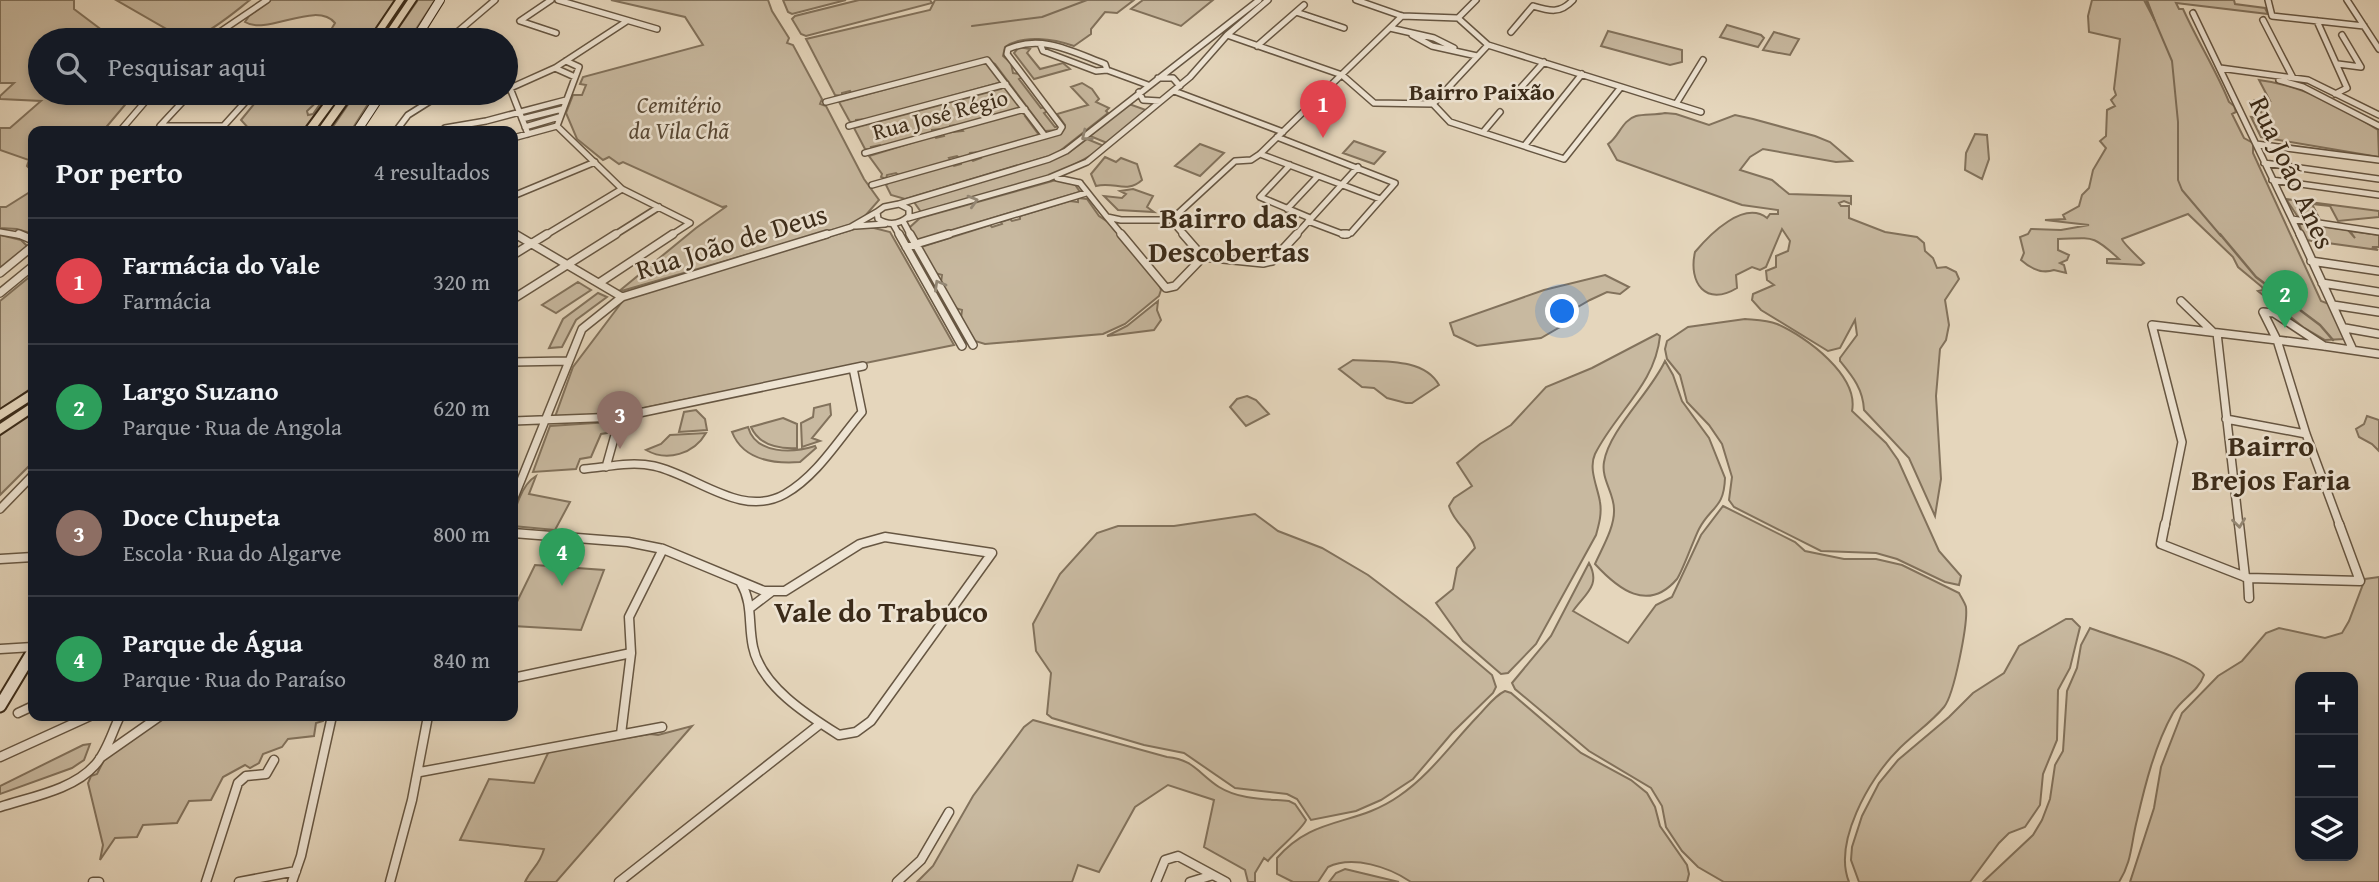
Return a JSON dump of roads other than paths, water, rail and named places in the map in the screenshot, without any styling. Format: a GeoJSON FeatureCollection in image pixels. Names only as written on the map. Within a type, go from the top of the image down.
{"type":"FeatureCollection","features":[{"type":"Feature","properties":{"kind":"highway"},"geometry":{"type":"LineString","coordinates":[[381,28],[400,0]]}},
{"type":"Feature","properties":{"kind":"highway"},"geometry":{"type":"LineString","coordinates":[[393,28],[412,0]]}},
{"type":"Feature","properties":{"kind":"highway"},"geometry":{"type":"LineString","coordinates":[[313,126],[328,105]]}},
{"type":"Feature","properties":{"kind":"highway"},"geometry":{"type":"LineString","coordinates":[[326,126],[340,105]]}},
{"type":"Feature","properties":{"kind":"highway"},"geometry":{"type":"LineString","coordinates":[[0,416],[28,396]]}},
{"type":"Feature","properties":{"kind":"highway"},"geometry":{"type":"LineString","coordinates":[[0,430],[28,410]]}},
{"type":"Feature","properties":{"kind":"main road"},"geometry":{"type":"LineString","coordinates":[[422,28],[440,0]]}},
{"type":"Feature","properties":{"kind":"main road"},"geometry":{"type":"LineString","coordinates":[[360,126],[374,105]]}},
{"type":"Feature","properties":{"kind":"main road"},"geometry":{"type":"LineString","coordinates":[[0,706],[28,658]]}},
{"type":"Feature","properties":{"kind":"street"},"geometry":{"type":"LineString","coordinates":[[239,19],[241,13],[259,0]]}},
{"type":"Feature","properties":{"kind":"street"},"geometry":{"type":"LineString","coordinates":[[226,28],[267,0]]}},
{"type":"Feature","properties":{"kind":"street"},"geometry":{"type":"LineString","coordinates":[[461,28],[495,0]]}},
{"type":"Feature","properties":{"kind":"street"},"geometry":{"type":"LineString","coordinates":[[551,0],[520,21],[556,33]]}},
{"type":"Feature","properties":{"kind":"street"},"geometry":{"type":"LineString","coordinates":[[558,0],[657,29]]}},
{"type":"Feature","properties":{"kind":"street","name":"Rua João de Deus"},"geometry":{"type":"LineString","coordinates":[[851,227],[884,206],[899,204],[1058,155],[1079,142],[1259,0]]}},
{"type":"Feature","properties":{"kind":"street","name":"Rua João de Deus"},"geometry":{"type":"LineString","coordinates":[[518,491],[585,324],[622,297],[851,227],[905,220],[1049,178],[1087,162],[1177,88],[1227,35],[1268,0]]}},
{"type":"Feature","properties":{"kind":"street"},"geometry":{"type":"LineString","coordinates":[[1356,0],[1402,16],[1458,18],[1488,45],[1701,112]]}},
{"type":"Feature","properties":{"kind":"street"},"geometry":{"type":"LineString","coordinates":[[1458,18],[1476,0]]}},
{"type":"Feature","properties":{"kind":"street"},"geometry":{"type":"LineString","coordinates":[[1511,32],[1537,0]]}},
{"type":"Feature","properties":{"kind":"street"},"geometry":{"type":"LineString","coordinates":[[1533,6],[1556,12],[1563,11],[1573,0]]}},
{"type":"Feature","properties":{"kind":"street"},"geometry":{"type":"LineString","coordinates":[[2268,0],[2272,16],[2364,26]]}},
{"type":"Feature","properties":{"kind":"street"},"geometry":{"type":"LineString","coordinates":[[2347,0],[2379,49]]}},
{"type":"Feature","properties":{"kind":"street"},"geometry":{"type":"LineString","coordinates":[[1257,46],[1304,5]]}},
{"type":"Feature","properties":{"kind":"street"},"geometry":{"type":"LineString","coordinates":[[1296,12],[1344,28]]}},
{"type":"Feature","properties":{"kind":"street","name":"Rua João Anes"},"geometry":{"type":"LineString","coordinates":[[2193,13],[2345,328],[2353,350]]}},
{"type":"Feature","properties":{"kind":"street"},"geometry":{"type":"LineString","coordinates":[[1107,217],[1121,220],[1171,220],[1235,161],[1251,160],[1260,153],[1402,16]]}},
{"type":"Feature","properties":{"kind":"street"},"geometry":{"type":"LineString","coordinates":[[2263,20],[2291,79],[2379,126]]}},
{"type":"Feature","properties":{"kind":"street"},"geometry":{"type":"LineString","coordinates":[[518,85],[555,68],[627,21]]}},
{"type":"Feature","properties":{"kind":"street"},"geometry":{"type":"LineString","coordinates":[[2317,21],[2347,88],[2326,98]]}},
{"type":"Feature","properties":{"kind":"street"},"geometry":{"type":"LineString","coordinates":[[1390,28],[1412,35],[1419,41],[1477,56]]}},
{"type":"Feature","properties":{"kind":"street"},"geometry":{"type":"LineString","coordinates":[[1227,35],[1342,75],[1374,103],[1433,104],[1450,122],[1564,159],[1620,87]]}},
{"type":"Feature","properties":{"kind":"street"},"geometry":{"type":"LineString","coordinates":[[2338,64],[2361,66],[2342,35]]}},
{"type":"Feature","properties":{"kind":"street"},"geometry":{"type":"LineString","coordinates":[[872,185],[1059,132],[1062,127],[1007,54],[1008,49],[1015,44],[1040,44],[1043,51],[1096,71],[1107,70],[1148,85]]}},
{"type":"Feature","properties":{"kind":"street"},"geometry":{"type":"LineString","coordinates":[[1433,104],[1488,45]]}},
{"type":"Feature","properties":{"kind":"street"},"geometry":{"type":"LineString","coordinates":[[1676,104],[1703,60]]}},
{"type":"Feature","properties":{"kind":"street"},"geometry":{"type":"LineString","coordinates":[[557,126],[579,67],[566,61]]}},
{"type":"Feature","properties":{"kind":"street"},"geometry":{"type":"LineString","coordinates":[[826,102],[984,61],[991,62],[1045,136]]}},
{"type":"Feature","properties":{"kind":"street"},"geometry":{"type":"LineString","coordinates":[[1517,92],[1544,62]]}},
{"type":"Feature","properties":{"kind":"street"},"geometry":{"type":"LineString","coordinates":[[555,68],[575,77]]}},
{"type":"Feature","properties":{"kind":"street"},"geometry":{"type":"LineString","coordinates":[[2221,70],[2308,80],[2378,116]]}},
{"type":"Feature","properties":{"kind":"street"},"geometry":{"type":"LineString","coordinates":[[1525,145],[1582,74]]}},
{"type":"Feature","properties":{"kind":"street"},"geometry":{"type":"LineString","coordinates":[[1157,78],[1173,78],[1177,88],[1395,183],[1348,234],[1309,220],[1260,196],[1290,165]]}},
{"type":"Feature","properties":{"kind":"street"},"geometry":{"type":"LineString","coordinates":[[849,126],[1006,84]]}},
{"type":"Feature","properties":{"kind":"street"},"geometry":{"type":"LineString","coordinates":[[1139,92],[1140,97],[1147,102],[1161,101]]}},
{"type":"Feature","properties":{"kind":"street"},"geometry":{"type":"LineString","coordinates":[[454,126],[566,100]]}},
{"type":"Feature","properties":{"kind":"street"},"geometry":{"type":"LineString","coordinates":[[124,126],[142,105]]}},
{"type":"Feature","properties":{"kind":"street"},"geometry":{"type":"LineString","coordinates":[[160,126],[180,105]]}},
{"type":"Feature","properties":{"kind":"street"},"geometry":{"type":"LineString","coordinates":[[224,126],[243,105]]}},
{"type":"Feature","properties":{"kind":"street"},"geometry":{"type":"LineString","coordinates":[[400,126],[408,116],[424,105]]}},
{"type":"Feature","properties":{"kind":"street"},"geometry":{"type":"LineString","coordinates":[[516,105],[527,134]]}},
{"type":"Feature","properties":{"kind":"street"},"geometry":{"type":"LineString","coordinates":[[522,119],[562,108]]}},
{"type":"Feature","properties":{"kind":"street","name":"Rua José Régio"},"geometry":{"type":"LineString","coordinates":[[865,153],[1025,109]]}},
{"type":"Feature","properties":{"kind":"street"},"geometry":{"type":"LineString","coordinates":[[1484,131],[1500,112]]}},
{"type":"Feature","properties":{"kind":"street"},"geometry":{"type":"LineString","coordinates":[[525,127],[559,117]]}},
{"type":"Feature","properties":{"kind":"street"},"geometry":{"type":"LineString","coordinates":[[518,137],[557,126]]}},
{"type":"Feature","properties":{"kind":"street"},"geometry":{"type":"LineString","coordinates":[[557,126],[622,189],[690,223],[599,283]]}},
{"type":"Feature","properties":{"kind":"street"},"geometry":{"type":"LineString","coordinates":[[2256,144],[2379,160]]}},
{"type":"Feature","properties":{"kind":"street"},"geometry":{"type":"LineString","coordinates":[[1260,153],[1380,199]]}},
{"type":"Feature","properties":{"kind":"street"},"geometry":{"type":"LineString","coordinates":[[518,195],[595,162]]}},
{"type":"Feature","properties":{"kind":"street"},"geometry":{"type":"LineString","coordinates":[[1087,162],[1079,175],[1086,193],[1163,286],[1171,288],[1203,257]]}},
{"type":"Feature","properties":{"kind":"street"},"geometry":{"type":"LineString","coordinates":[[2264,163],[2379,179]]}},
{"type":"Feature","properties":{"kind":"street"},"geometry":{"type":"LineString","coordinates":[[1171,220],[1203,257],[1270,262],[1358,167]]}},
{"type":"Feature","properties":{"kind":"street"},"geometry":{"type":"LineString","coordinates":[[1286,209],[1318,176]]}},
{"type":"Feature","properties":{"kind":"street"},"geometry":{"type":"LineString","coordinates":[[1049,178],[1064,178],[1080,183]]}},
{"type":"Feature","properties":{"kind":"street"},"geometry":{"type":"LineString","coordinates":[[2272,180],[2379,195]]}},
{"type":"Feature","properties":{"kind":"street"},"geometry":{"type":"LineString","coordinates":[[518,252],[622,189]]}},
{"type":"Feature","properties":{"kind":"street"},"geometry":{"type":"LineString","coordinates":[[906,247],[1086,193]]}},
{"type":"Feature","properties":{"kind":"street"},"geometry":{"type":"LineString","coordinates":[[899,204],[909,209],[905,220],[916,244],[973,345]]}},
{"type":"Feature","properties":{"kind":"street"},"geometry":{"type":"LineString","coordinates":[[518,296],[659,207]]}},
{"type":"Feature","properties":{"kind":"street"},"geometry":{"type":"LineString","coordinates":[[877,212],[878,219],[889,224],[906,247],[962,346]]}},
{"type":"Feature","properties":{"kind":"street"},"geometry":{"type":"LineString","coordinates":[[2292,219],[2379,232]]}},
{"type":"Feature","properties":{"kind":"street"},"geometry":{"type":"LineString","coordinates":[[0,232],[16,233],[28,238]]}},
{"type":"Feature","properties":{"kind":"street"},"geometry":{"type":"LineString","coordinates":[[518,236],[622,297]]}},
{"type":"Feature","properties":{"kind":"street"},"geometry":{"type":"LineString","coordinates":[[0,273],[28,250]]}},
{"type":"Feature","properties":{"kind":"street"},"geometry":{"type":"LineString","coordinates":[[15,261],[28,264]]}},
{"type":"Feature","properties":{"kind":"street"},"geometry":{"type":"LineString","coordinates":[[2311,261],[2379,271]]}},
{"type":"Feature","properties":{"kind":"street"},"geometry":{"type":"LineString","coordinates":[[0,293],[28,269]]}},
{"type":"Feature","properties":{"kind":"street"},"geometry":{"type":"LineString","coordinates":[[2322,283],[2379,292]]}},
{"type":"Feature","properties":{"kind":"street"},"geometry":{"type":"LineString","coordinates":[[2180,301],[2215,333],[2249,598]]}},
{"type":"Feature","properties":{"kind":"street"},"geometry":{"type":"LineString","coordinates":[[2333,305],[2379,312]]}},
{"type":"Feature","properties":{"kind":"street"},"geometry":{"type":"LineString","coordinates":[[2325,347],[2274,313],[2263,312],[2277,341],[2305,434],[2360,581],[2246,577],[2161,544],[2182,442],[2152,325],[2277,341],[2325,347],[2353,350],[2379,354]]}},
{"type":"Feature","properties":{"kind":"street"},"geometry":{"type":"LineString","coordinates":[[2345,328],[2379,334]]}},
{"type":"Feature","properties":{"kind":"street"},"geometry":{"type":"LineString","coordinates":[[518,362],[568,361]]}},
{"type":"Feature","properties":{"kind":"street"},"geometry":{"type":"LineString","coordinates":[[518,421],[620,417],[863,366]]}},
{"type":"Feature","properties":{"kind":"street"},"geometry":{"type":"LineString","coordinates":[[584,468],[650,465],[671,470],[744,502],[766,502],[782,496],[798,485],[862,412],[853,368]]}},
{"type":"Feature","properties":{"kind":"street"},"geometry":{"type":"LineString","coordinates":[[606,467],[620,417]]}},
{"type":"Feature","properties":{"kind":"street"},"geometry":{"type":"LineString","coordinates":[[2227,419],[2305,434]]}},
{"type":"Feature","properties":{"kind":"street"},"geometry":{"type":"LineString","coordinates":[[0,509],[28,480]]}},
{"type":"Feature","properties":{"kind":"street"},"geometry":{"type":"LineString","coordinates":[[518,533],[628,542],[663,549],[741,583],[771,591],[785,591],[860,544],[885,537],[992,553],[871,721],[856,732],[839,735],[820,724],[773,682],[756,657],[749,594],[741,583]]}},
{"type":"Feature","properties":{"kind":"street"},"geometry":{"type":"LineString","coordinates":[[621,734],[631,653],[629,617],[663,549]]}},
{"type":"Feature","properties":{"kind":"street"},"geometry":{"type":"LineString","coordinates":[[0,559],[28,557]]}},
{"type":"Feature","properties":{"kind":"street"},"geometry":{"type":"LineString","coordinates":[[750,608],[771,591]]}},
{"type":"Feature","properties":{"kind":"street"},"geometry":{"type":"LineString","coordinates":[[0,649],[28,649]]}},
{"type":"Feature","properties":{"kind":"street"},"geometry":{"type":"LineString","coordinates":[[518,677],[631,653]]}},
{"type":"Feature","properties":{"kind":"street"},"geometry":{"type":"LineString","coordinates":[[18,713],[28,708]]}},
{"type":"Feature","properties":{"kind":"street"},"geometry":{"type":"LineString","coordinates":[[0,757],[79,721]]}},
{"type":"Feature","properties":{"kind":"street"},"geometry":{"type":"LineString","coordinates":[[100,758],[118,721]]}},
{"type":"Feature","properties":{"kind":"street"},"geometry":{"type":"LineString","coordinates":[[0,807],[85,774],[100,758],[154,721]]}},
{"type":"Feature","properties":{"kind":"street"},"geometry":{"type":"LineString","coordinates":[[292,882],[331,721]]}},
{"type":"Feature","properties":{"kind":"street"},"geometry":{"type":"LineString","coordinates":[[390,882],[405,835],[420,772],[427,721]]}},
{"type":"Feature","properties":{"kind":"street"},"geometry":{"type":"LineString","coordinates":[[619,882],[820,724]]}},
{"type":"Feature","properties":{"kind":"street"},"geometry":{"type":"LineString","coordinates":[[420,772],[662,727]]}},
{"type":"Feature","properties":{"kind":"street"},"geometry":{"type":"LineString","coordinates":[[206,882],[238,783],[246,776],[266,774],[274,760]]}},
{"type":"Feature","properties":{"kind":"street"},"geometry":{"type":"LineString","coordinates":[[897,882],[921,860],[949,813]]}},
{"type":"Feature","properties":{"kind":"street"},"geometry":{"type":"LineString","coordinates":[[1156,882],[1165,860],[1178,856],[1226,882]]}},
{"type":"Feature","properties":{"kind":"street"},"geometry":{"type":"LineString","coordinates":[[239,882],[296,872]]}},
{"type":"Feature","properties":{"kind":"street"},"geometry":{"type":"LineString","coordinates":[[1190,882],[1213,875]]}},
{"type":"Feature","properties":{"kind":"street"},"geometry":{"type":"LineString","coordinates":[[93,882],[99,882]]}},
{"type":"Feature","properties":{"kind":"waterway"},"geometry":{"type":"LineString","coordinates":[[972,26],[1042,17],[1087,0]]}},
{"type":"Feature","properties":{"kind":"waterway"},"geometry":{"type":"LineString","coordinates":[[2146,0],[2172,61],[2178,122],[2178,180],[2182,190],[2221,236]]}},
{"type":"Feature","properties":{"kind":"waterway"},"geometry":{"type":"LineString","coordinates":[[2220,234],[2256,277],[2320,325],[2333,340]]}},
{"type":"Feature","properties":{"kind":"place","name":"Farmácia do Vale"},"geometry":{"type":"Point","coordinates":[1323,138]}},
{"type":"Feature","properties":{"kind":"place","name":"Largo Suzano"},"geometry":{"type":"Point","coordinates":[2285,328]}},
{"type":"Feature","properties":{"kind":"place","name":"Doce Chupeta"},"geometry":{"type":"Point","coordinates":[620,449]}},
{"type":"Feature","properties":{"kind":"place","name":"Parque de Água"},"geometry":{"type":"Point","coordinates":[562,586]}},
{"type":"Feature","properties":{"kind":"district","name":"Bairro Paixão"},"geometry":{"type":"Point","coordinates":[1482,91]}},
{"type":"Feature","properties":{"kind":"district","name":"Bairro das Descobertas"},"geometry":{"type":"Point","coordinates":[1229,234]}},
{"type":"Feature","properties":{"kind":"district","name":"Bairro Brejos Faria"},"geometry":{"type":"Point","coordinates":[2271,462]}},
{"type":"Feature","properties":{"kind":"district","name":"Vale do Trabuco"},"geometry":{"type":"Point","coordinates":[881,611]}},
{"type":"Feature","properties":{"kind":"park label","name":"Cemitério da Vila Chã"},"geometry":{"type":"Point","coordinates":[679,117]}}]}
